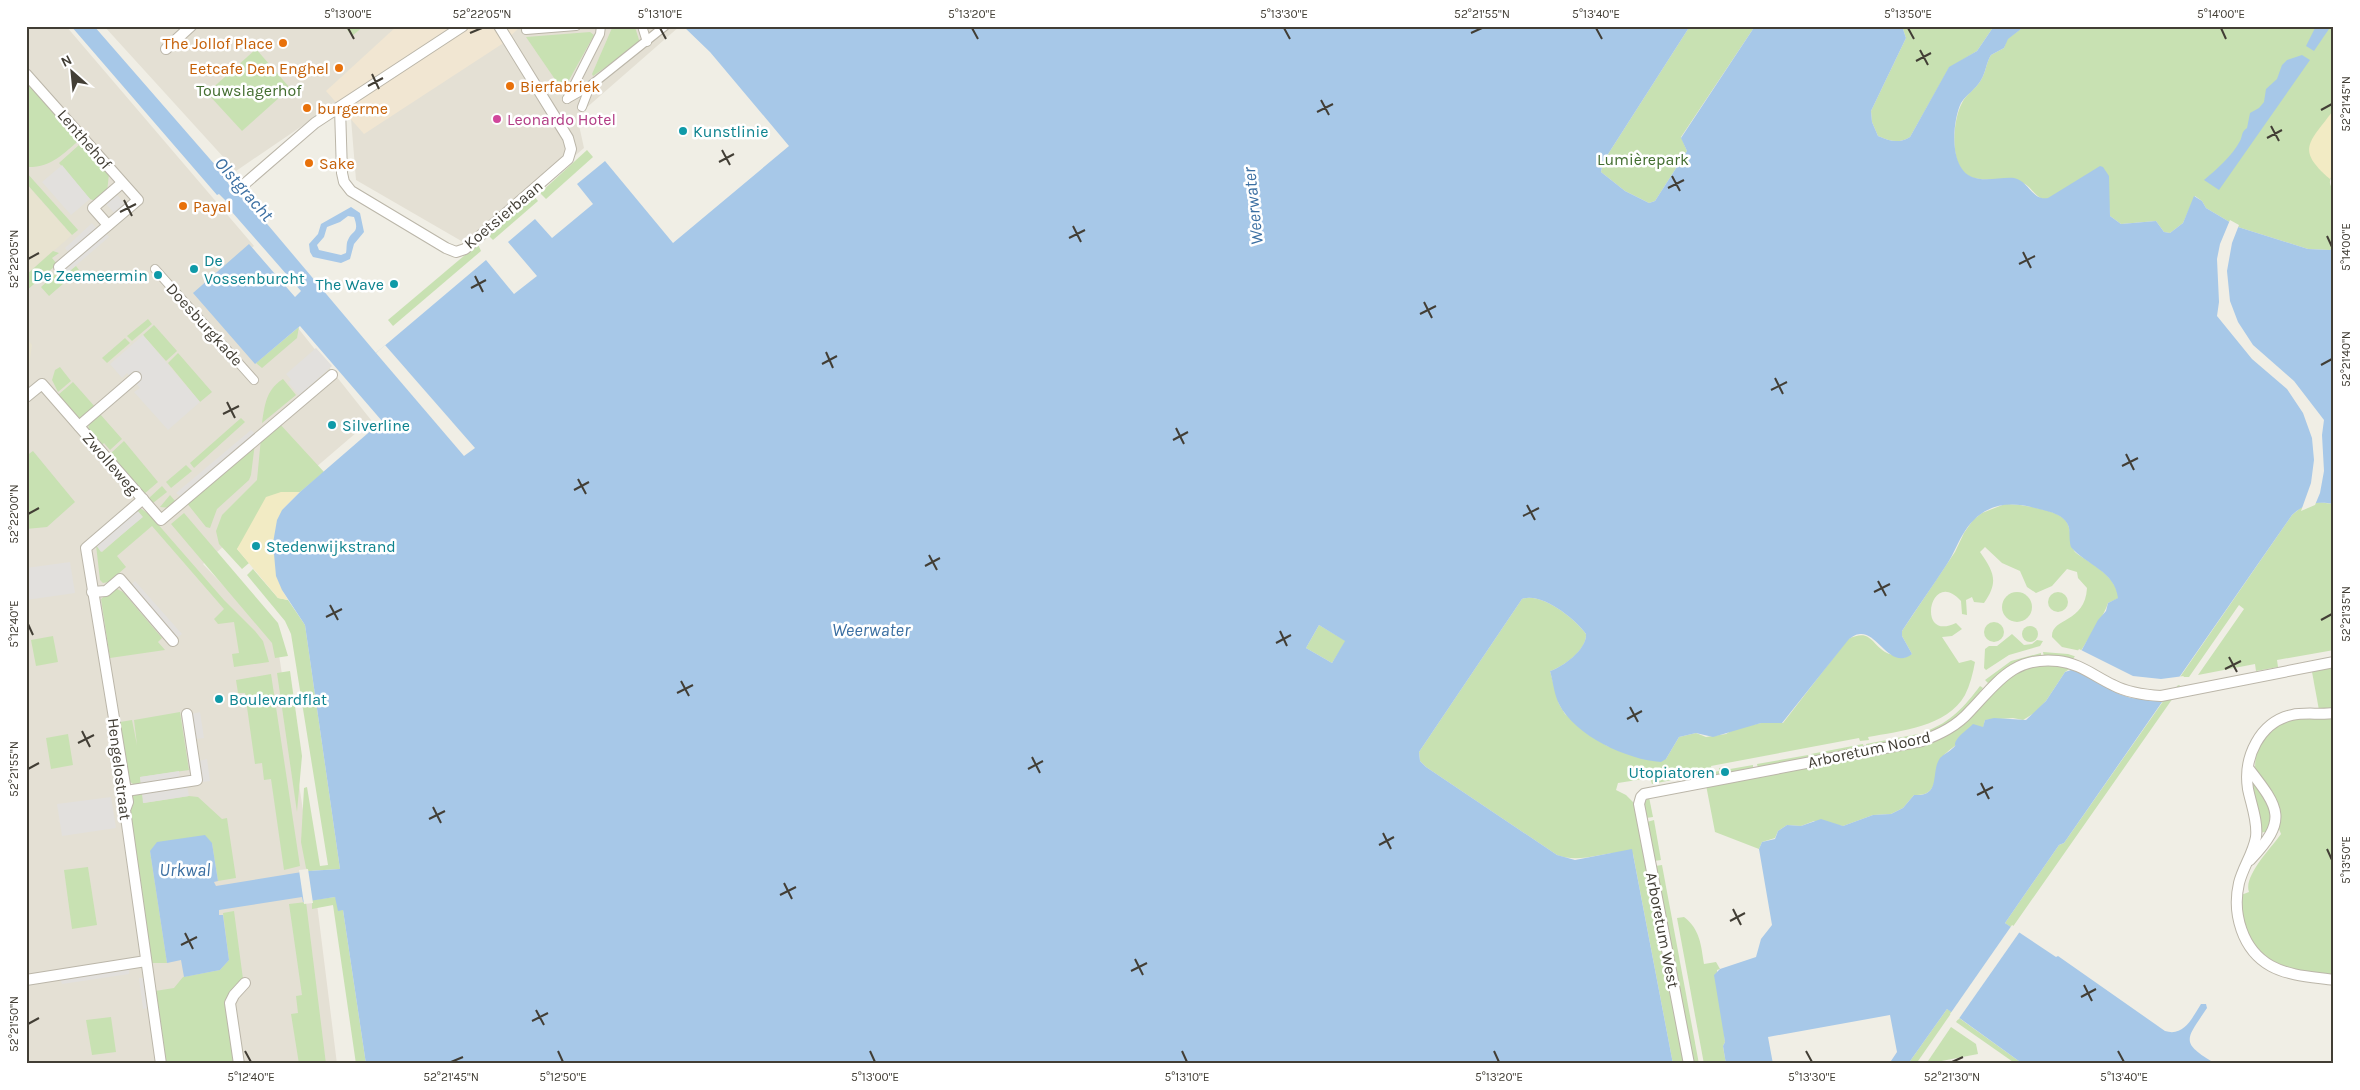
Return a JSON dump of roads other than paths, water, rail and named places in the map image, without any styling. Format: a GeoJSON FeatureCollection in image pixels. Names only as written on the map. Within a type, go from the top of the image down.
{"type":"FeatureCollection","features":[{"type":"Feature","properties":{"kind":"street"},"geometry":{"type":"LineString","coordinates":[[166,48],[191,26]]}},
{"type":"Feature","properties":{"kind":"street"},"geometry":{"type":"LineString","coordinates":[[241,187],[315,123],[463,26]]}},
{"type":"Feature","properties":{"kind":"street","name":"Koetsierbaan"},"geometry":{"type":"LineString","coordinates":[[340,108],[342,174],[344,182],[351,191],[446,248],[456,252],[465,249],[568,159],[571,149],[568,138],[500,26]]}},
{"type":"Feature","properties":{"kind":"street"},"geometry":{"type":"LineString","coordinates":[[526,30],[576,26]]}},
{"type":"Feature","properties":{"kind":"street"},"geometry":{"type":"LineString","coordinates":[[601,26],[600,34],[567,99],[590,86],[665,26]]}},
{"type":"Feature","properties":{"kind":"street"},"geometry":{"type":"LineString","coordinates":[[642,26],[647,42]]}},
{"type":"Feature","properties":{"kind":"street","name":"Lenthehof"},"geometry":{"type":"LineString","coordinates":[[26,74],[138,200],[59,266]]}},
{"type":"Feature","properties":{"kind":"street"},"geometry":{"type":"LineString","coordinates":[[582,108],[590,86]]}},
{"type":"Feature","properties":{"kind":"street","name":"Lenthehof"},"geometry":{"type":"LineString","coordinates":[[108,225],[93,208],[122,183]]}},
{"type":"Feature","properties":{"kind":"street","name":"Doesburgkade"},"geometry":{"type":"LineString","coordinates":[[155,268],[254,380]]}},
{"type":"Feature","properties":{"kind":"street","name":"Zwolleweg"},"geometry":{"type":"LineString","coordinates":[[26,397],[42,384],[161,520],[332,375]]}},
{"type":"Feature","properties":{"kind":"street","name":"Zwolleweg"},"geometry":{"type":"LineString","coordinates":[[79,426],[136,377]]}},
{"type":"Feature","properties":{"kind":"street","name":"Hengelostraat"},"geometry":{"type":"LineString","coordinates":[[143,499],[86,548],[128,802],[125,810],[161,1064]]}},
{"type":"Feature","properties":{"kind":"street"},"geometry":{"type":"LineString","coordinates":[[92,592],[106,591],[120,579],[173,641]]}},
{"type":"Feature","properties":{"kind":"street","name":"Arboretum Noord"},"geometry":{"type":"LineString","coordinates":[[1640,796],[1701,782],[1922,741],[1940,734],[1956,724],[1970,712],[1996,682],[2011,670],[2031,663],[2058,661],[2077,665],[2114,686],[2147,696],[2174,695],[2334,662]]}},
{"type":"Feature","properties":{"kind":"street"},"geometry":{"type":"LineString","coordinates":[[2250,860],[2256,836],[2255,817],[2248,788],[2250,754],[2255,744],[2276,720],[2294,714],[2334,713]]}},
{"type":"Feature","properties":{"kind":"street"},"geometry":{"type":"LineString","coordinates":[[126,791],[197,780],[187,714]]}},
{"type":"Feature","properties":{"kind":"street"},"geometry":{"type":"LineString","coordinates":[[2249,769],[2270,797],[2276,817],[2273,833],[2250,860],[2241,876],[2237,907],[2242,932],[2254,951],[2264,961],[2279,969],[2334,980]]}},
{"type":"Feature","properties":{"kind":"street","name":"Arboretum West"},"geometry":{"type":"LineString","coordinates":[[1640,796],[1639,804],[1689,1064]]}},
{"type":"Feature","properties":{"kind":"street"},"geometry":{"type":"LineString","coordinates":[[26,980],[146,961]]}},
{"type":"Feature","properties":{"kind":"street"},"geometry":{"type":"LineString","coordinates":[[239,1064],[230,1003],[245,982]]}},
{"type":"Feature","properties":{"kind":"water","name":"Weerwater"},"geometry":{"type":"Polygon","coordinates":[[[71,26],[94,26],[216,166],[236,194],[238,193],[268,225],[376,353],[486,260],[514,294],[537,276],[508,242],[535,219],[552,238],[593,204],[577,184],[605,161],[673,243],[789,146],[710,52],[683,26],[1690,26],[1603,162],[1601,172],[1625,191],[1649,203],[1655,201],[1687,151],[1681,138],[1755,26],[1902,26],[1906,38],[1871,111],[1872,122],[1878,136],[1898,141],[1910,137],[1949,67],[1977,51],[1994,26],[2025,26],[2008,39],[2004,48],[1991,55],[1981,80],[1961,103],[1958,111],[1954,132],[1956,155],[1959,164],[1972,177],[1982,179],[2014,178],[2023,183],[2038,197],[2048,198],[2100,166],[2103,167],[2109,176],[2110,216],[2121,224],[2156,221],[2164,232],[2170,233],[2183,223],[2194,196],[2202,201],[2206,208],[2238,227],[2308,249],[2330,250],[2334,245],[2334,504],[2306,505],[2292,515],[2064,843],[2059,845],[2005,923],[2056,957],[2058,956],[2165,1031],[2172,1032],[2182,1029],[2191,1020],[2201,1004],[2206,1004],[2207,1008],[2194,1028],[2190,1040],[2196,1051],[2216,1064],[2023,1064],[1947,1009],[1908,1064],[1889,1064],[1897,1052],[1890,1015],[1768,1037],[1773,1064],[1726,1064],[1723,1046],[1725,1042],[1714,975],[1720,969],[1756,957],[1761,939],[1772,925],[1759,849],[1762,842],[1775,839],[1778,831],[1787,825],[1801,826],[1821,819],[1843,826],[1873,815],[1891,814],[1903,808],[1914,795],[1923,795],[1928,792],[1932,788],[1940,758],[1955,746],[1959,737],[1973,724],[1983,727],[1985,720],[1994,718],[2026,720],[2046,701],[2065,672],[2071,670],[2098,620],[2106,611],[2108,603],[2118,598],[2112,581],[2071,547],[2069,528],[2064,519],[2050,512],[2024,506],[2005,505],[1987,510],[1972,522],[1902,631],[1902,636],[1912,654],[1904,658],[1898,658],[1891,655],[1867,635],[1860,634],[1854,636],[1849,639],[1782,723],[1761,723],[1713,737],[1696,733],[1679,737],[1666,759],[1661,762],[1633,757],[1618,751],[1590,736],[1577,726],[1567,716],[1557,700],[1550,671],[1573,657],[1583,646],[1586,634],[1574,621],[1557,608],[1539,599],[1530,598],[1522,599],[1419,752],[1420,761],[1426,767],[1557,855],[1575,860],[1632,849],[1673,1064],[366,1064],[343,910],[338,911],[335,897],[303,902],[302,897],[219,910],[219,915],[223,915],[229,960],[220,970],[184,977],[181,960],[167,963],[150,851],[157,842],[205,835],[212,843],[218,881],[214,882],[216,886],[308,871],[340,869],[305,625],[282,590],[276,576],[273,543],[277,520],[282,510],[382,421],[300,326],[255,364],[193,293],[249,244],[295,297],[301,291],[225,204],[227,202],[219,194],[217,195],[71,26]],[[1319,625],[1306,648],[1332,663],[1345,641],[1319,625]]]}},
{"type":"Feature","properties":{"kind":"water"},"geometry":{"type":"Polygon","coordinates":[[[2316,26],[2331,26],[2314,51],[2306,46],[2316,26]]]}},
{"type":"Feature","properties":{"kind":"water"},"geometry":{"type":"Polygon","coordinates":[[[2302,55],[2310,60],[2219,190],[2204,180],[2237,147],[2243,132],[2247,128],[2250,113],[2259,108],[2264,102],[2266,89],[2277,79],[2282,65],[2287,60],[2302,55]]]}},
{"type":"Feature","properties":{"kind":"water"},"geometry":{"type":"Polygon","coordinates":[[[351,207],[360,213],[364,232],[354,244],[350,259],[341,263],[313,257],[309,244],[318,234],[321,224],[351,207]],[[348,216],[340,222],[327,227],[324,237],[317,245],[319,250],[341,255],[346,253],[347,241],[356,229],[354,217],[348,216]]]}},
{"type":"Feature","properties":{"kind":"place","name":"The Jollof Place"},"geometry":{"type":"Point","coordinates":[283,43]}},
{"type":"Feature","properties":{"kind":"place","name":"Eetcafe Den Enghel"},"geometry":{"type":"Point","coordinates":[339,68]}},
{"type":"Feature","properties":{"kind":"place","name":"Bierfabriek"},"geometry":{"type":"Point","coordinates":[510,86]}},
{"type":"Feature","properties":{"kind":"place","name":"burgerme"},"geometry":{"type":"Point","coordinates":[307,108]}},
{"type":"Feature","properties":{"kind":"place","name":"Leonardo Hotel"},"geometry":{"type":"Point","coordinates":[497,119]}},
{"type":"Feature","properties":{"kind":"place","name":"Kunstlinie"},"geometry":{"type":"Point","coordinates":[683,131]}},
{"type":"Feature","properties":{"kind":"place","name":"Sake"},"geometry":{"type":"Point","coordinates":[309,163]}},
{"type":"Feature","properties":{"kind":"place","name":"Payal"},"geometry":{"type":"Point","coordinates":[183,206]}},
{"type":"Feature","properties":{"kind":"place","name":"De Vossenburcht"},"geometry":{"type":"Point","coordinates":[194,269]}},
{"type":"Feature","properties":{"kind":"place","name":"De Zeemeermin"},"geometry":{"type":"Point","coordinates":[158,275]}},
{"type":"Feature","properties":{"kind":"place","name":"The Wave"},"geometry":{"type":"Point","coordinates":[394,284]}},
{"type":"Feature","properties":{"kind":"place","name":"Silverline"},"geometry":{"type":"Point","coordinates":[332,425]}},
{"type":"Feature","properties":{"kind":"place","name":"Stedenwijkstrand"},"geometry":{"type":"Point","coordinates":[256,546]}},
{"type":"Feature","properties":{"kind":"place","name":"Boulevardflat"},"geometry":{"type":"Point","coordinates":[219,699]}},
{"type":"Feature","properties":{"kind":"place","name":"Utopiatoren"},"geometry":{"type":"Point","coordinates":[1725,772]}},
{"type":"Feature","properties":{"kind":"park label","name":"Touwslagerhof"},"geometry":{"type":"Point","coordinates":[249,90]}},
{"type":"Feature","properties":{"kind":"park label","name":"Lumièrepark"},"geometry":{"type":"Point","coordinates":[1643,159]}},
{"type":"Feature","properties":{"kind":"water label","name":"Olstgracht"},"geometry":{"type":"Point","coordinates":[244,189]}},
{"type":"Feature","properties":{"kind":"water label","name":"Urkwal"},"geometry":{"type":"Point","coordinates":[185,870]}}]}
